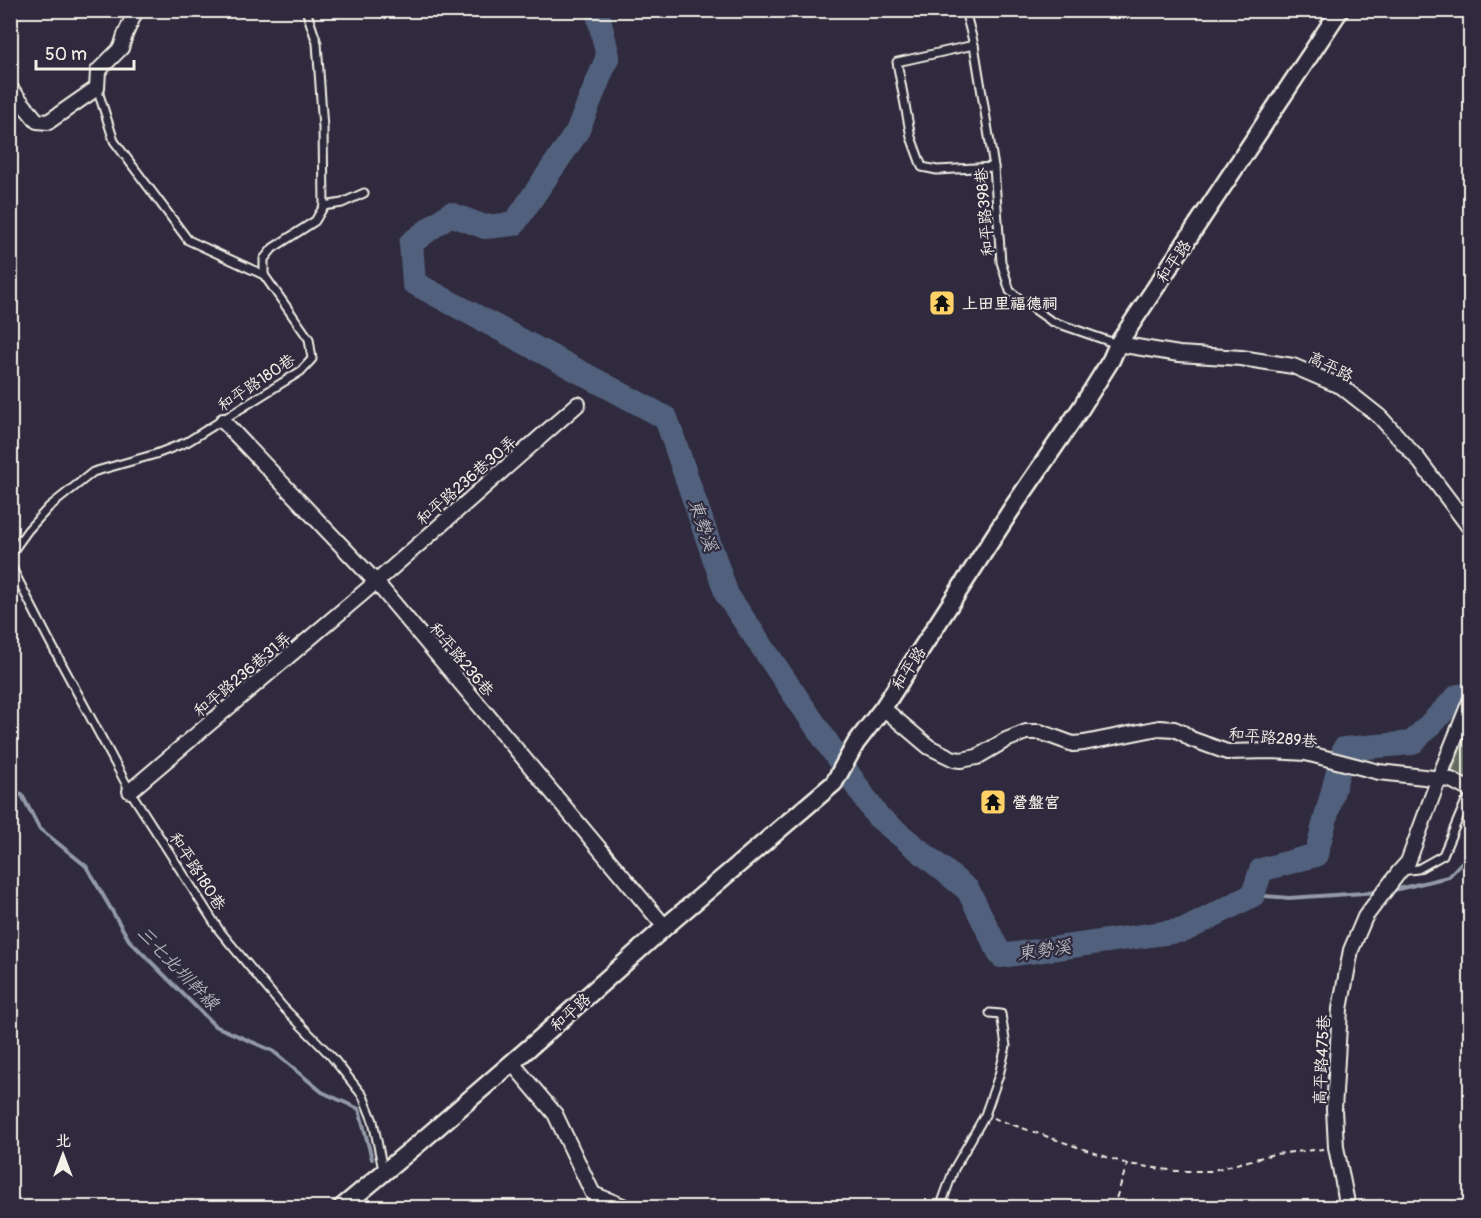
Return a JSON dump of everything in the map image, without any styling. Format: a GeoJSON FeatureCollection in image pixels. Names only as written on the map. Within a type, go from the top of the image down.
{"type":"FeatureCollection","features":[{"type":"Feature","properties":{"kind":"street"},"geometry":{"type":"LineString","coordinates":[[10,88],[37,121],[48,122],[97,88],[98,71],[121,48],[136,10]]}},
{"type":"Feature","properties":{"kind":"street","name":"和平路"},"geometry":{"type":"LineString","coordinates":[[350,1204],[665,927],[834,783],[856,743],[883,708],[1011,510],[1081,408],[1111,360],[1118,344],[1340,10]]}},
{"type":"Feature","properties":{"kind":"street","name":"高平路"},"geometry":{"type":"LineString","coordinates":[[1118,344],[1179,354],[1241,358],[1293,366],[1341,387],[1380,417],[1418,459],[1470,528]]}},
{"type":"Feature","properties":{"kind":"street","name":"和平路236巷30弄"},"geometry":{"type":"LineString","coordinates":[[376,582],[578,404]]}},
{"type":"Feature","properties":{"kind":"street","name":"和平路236巷"},"geometry":{"type":"LineString","coordinates":[[223,421],[376,582],[665,927]]}},
{"type":"Feature","properties":{"kind":"street","name":"和平路236巷31弄"},"geometry":{"type":"LineString","coordinates":[[130,791],[376,582]]}},
{"type":"Feature","properties":{"kind":"street"},"geometry":{"type":"LineString","coordinates":[[1399,872],[1408,862],[1469,706]]}},
{"type":"Feature","properties":{"kind":"street","name":"和平路289巷"},"geometry":{"type":"LineString","coordinates":[[883,708],[929,747],[954,759],[977,757],[1006,740],[1026,732],[1040,732],[1073,744],[1159,728],[1174,729],[1191,739],[1227,752],[1306,753],[1379,771],[1451,780],[1468,796]]}},
{"type":"Feature","properties":{"kind":"street","name":"高平路475巷"},"geometry":{"type":"LineString","coordinates":[[1348,1208],[1336,1147],[1334,1108],[1340,1010],[1351,950],[1365,917],[1399,872]]}},
{"type":"Feature","properties":{"kind":"street"},"geometry":{"type":"LineString","coordinates":[[512,1063],[555,1114],[593,1194],[628,1208]]}},
{"type":"Feature","properties":{"kind":"lane"},"geometry":{"type":"LineString","coordinates":[[97,88],[114,141],[188,240],[264,274],[264,259],[273,248],[315,221],[324,206],[323,128],[317,43],[306,10]]}},
{"type":"Feature","properties":{"kind":"lane","name":"和平路398巷"},"geometry":{"type":"LineString","coordinates":[[965,10],[974,45],[994,167],[1001,262],[1010,291],[1051,321],[1118,344]]}},
{"type":"Feature","properties":{"kind":"lane"},"geometry":{"type":"LineString","coordinates":[[974,45],[897,62],[911,137],[922,167],[937,170],[994,167]]}},
{"type":"Feature","properties":{"kind":"lane"},"geometry":{"type":"LineString","coordinates":[[324,206],[364,193]]}},
{"type":"Feature","properties":{"kind":"lane","name":"和平路180巷"},"geometry":{"type":"LineString","coordinates":[[10,555],[49,507],[93,472],[156,454],[187,442],[301,371],[312,359],[309,339],[264,274]]}},
{"type":"Feature","properties":{"kind":"lane","name":"和平路180巷"},"geometry":{"type":"LineString","coordinates":[[10,564],[130,791],[219,930],[282,1006],[332,1057],[363,1096],[373,1121],[383,1173]]}},
{"type":"Feature","properties":{"kind":"lane"},"geometry":{"type":"LineString","coordinates":[[1399,872],[1418,869],[1443,855],[1468,796]]}},
{"type":"Feature","properties":{"kind":"lane"},"geometry":{"type":"LineString","coordinates":[[940,1208],[954,1169],[985,1115],[999,1075],[1006,1046],[1001,1014],[990,1012]]}},
{"type":"Feature","properties":{"kind":"path"},"geometry":{"type":"LineString","coordinates":[[985,1115],[1127,1164],[1176,1171],[1210,1171],[1274,1155],[1336,1147]]}},
{"type":"Feature","properties":{"kind":"path"},"geometry":{"type":"LineString","coordinates":[[1113,1208],[1127,1164]]}},
{"type":"Feature","properties":{"kind":"green space"},"geometry":{"type":"Polygon","coordinates":[[[1470,723],[1470,783],[1451,774],[1470,723]]]}},
{"type":"Feature","properties":{"kind":"building","name":"上田里福德祠"},"geometry":{"type":"Polygon","coordinates":[[[936,294],[951,297],[948,312],[933,309],[936,294]]]}},
{"type":"Feature","properties":{"kind":"building","name":"營盤宮"},"geometry":{"type":"Polygon","coordinates":[[[986,795],[998,795],[999,808],[987,808],[986,795]]]}},
{"type":"Feature","properties":{"kind":"waterway","name":"東勢溪"},"geometry":{"type":"LineString","coordinates":[[597,10],[608,56],[577,132],[514,224],[485,227],[450,214],[411,243],[414,283],[666,418],[727,595],[877,816],[968,890],[1001,956],[1185,930],[1253,895],[1261,870],[1316,855],[1344,749],[1412,743],[1458,696],[1470,695]]}},
{"type":"Feature","properties":{"kind":"waterway","name":"三七北圳幹線"},"geometry":{"type":"LineString","coordinates":[[10,787],[22,795],[39,828],[86,866],[129,940],[215,1026],[273,1051],[322,1092],[359,1109],[372,1159]]}},
{"type":"Feature","properties":{"kind":"waterway","name":"東勢溪"},"geometry":{"type":"LineString","coordinates":[[1390,891],[1448,877],[1470,854]]}},
{"type":"Feature","properties":{"kind":"waterway","name":"東勢溪"},"geometry":{"type":"LineString","coordinates":[[1253,895],[1289,898],[1379,892]]}},
{"type":"Feature","properties":{"kind":"place","name":"上田里福德祠"},"geometry":{"type":"Point","coordinates":[942,303]}},
{"type":"Feature","properties":{"kind":"place","name":"營盤宮"},"geometry":{"type":"Point","coordinates":[993,802]}}]}
